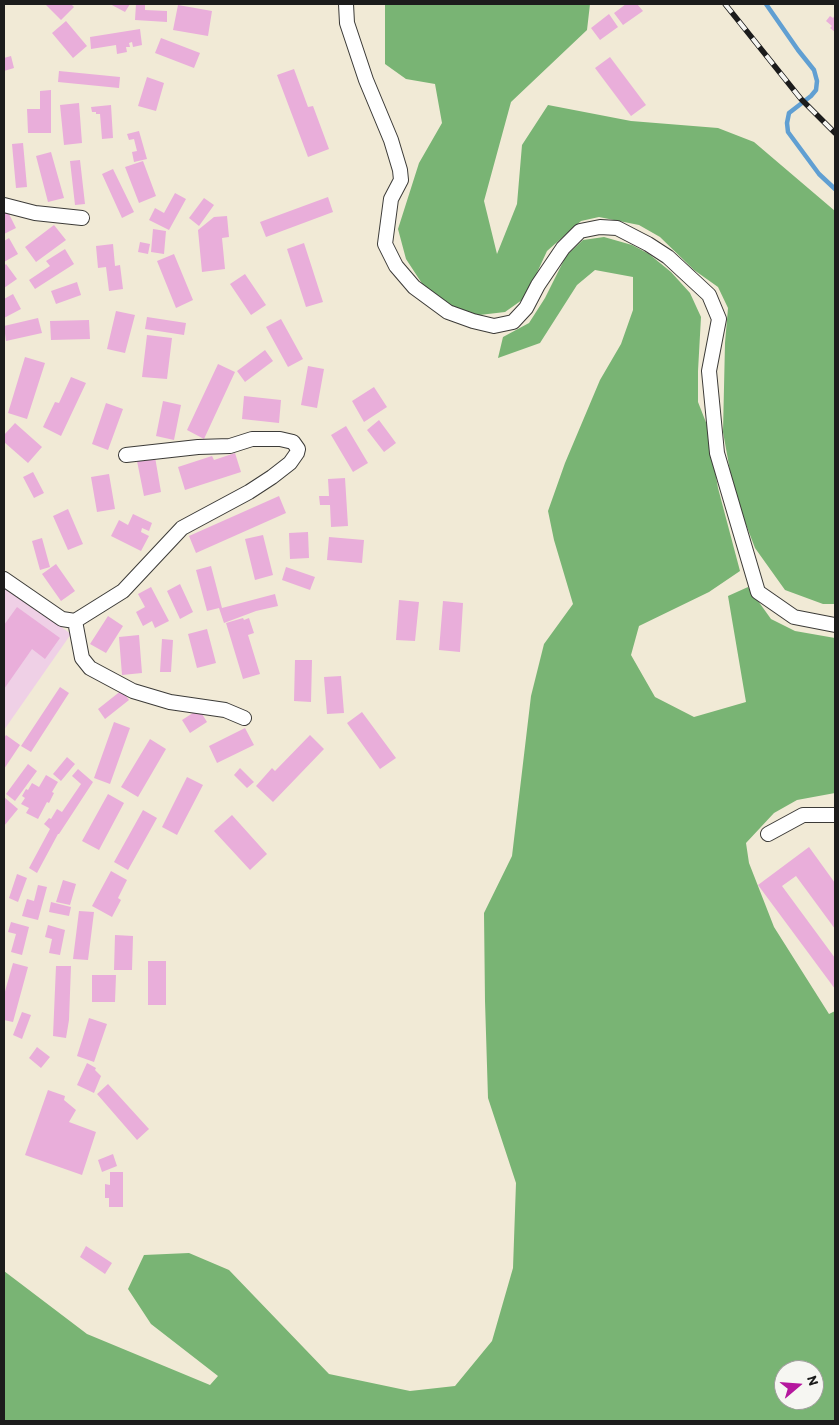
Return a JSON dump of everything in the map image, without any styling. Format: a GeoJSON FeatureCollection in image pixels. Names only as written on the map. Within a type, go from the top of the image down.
{"type":"FeatureCollection","features":[{"type":"Feature","properties":{"kind":"street"},"geometry":{"type":"LineString","coordinates":[[346,4],[347,23],[366,80],[391,140],[400,170],[401,180],[391,200],[385,244],[396,266],[414,287],[448,312],[494,326],[513,322],[526,308],[538,285],[563,248],[580,231],[600,227],[617,228],[668,257],[709,295],[719,319],[708,371],[717,453],[758,592],[794,617],[835,625]]}},
{"type":"Feature","properties":{"kind":"street"},"geometry":{"type":"LineString","coordinates":[[4,205],[35,214],[82,218]]}},
{"type":"Feature","properties":{"kind":"street"},"geometry":{"type":"LineString","coordinates":[[4,579],[62,619],[75,621],[123,591],[182,528],[249,492],[272,477],[290,462],[297,453],[298,448],[293,442],[280,439],[252,439],[230,446],[198,447],[126,455]]}},
{"type":"Feature","properties":{"kind":"street"},"geometry":{"type":"LineString","coordinates":[[75,621],[82,658],[90,668],[133,691],[170,702],[225,710],[244,718]]}},
{"type":"Feature","properties":{"kind":"street"},"geometry":{"type":"LineString","coordinates":[[768,834],[803,815],[835,815]]}},
{"type":"Feature","properties":{"kind":"shaded area"},"geometry":{"type":"Polygon","coordinates":[[[4,586],[71,634],[4,730],[4,586]]]}},
{"type":"Feature","properties":{"kind":"green space"},"geometry":{"type":"Polygon","coordinates":[[[385,4],[590,4],[587,30],[511,102],[484,201],[497,254],[517,204],[522,145],[548,105],[631,121],[718,128],[754,142],[835,211],[835,604],[823,604],[785,590],[755,548],[734,493],[723,432],[725,343],[728,308],[718,287],[694,270],[660,237],[639,225],[599,217],[581,221],[547,251],[522,300],[505,312],[471,316],[441,300],[423,285],[406,259],[398,229],[419,163],[442,123],[435,84],[406,79],[385,64],[385,4]]]}},
{"type":"Feature","properties":{"kind":"green space"},"geometry":{"type":"Polygon","coordinates":[[[604,237],[632,245],[649,254],[671,272],[690,293],[701,317],[698,402],[707,425],[718,488],[740,571],[709,592],[639,626],[631,655],[655,697],[694,717],[746,702],[728,596],[748,587],[771,619],[795,631],[835,638],[835,793],[797,800],[774,813],[746,843],[749,863],[774,927],[829,1014],[835,1011],[835,1421],[4,1421],[4,1271],[87,1334],[210,1385],[218,1376],[151,1324],[128,1289],[144,1255],[189,1253],[229,1270],[329,1374],[410,1391],[455,1386],[492,1341],[513,1268],[516,1183],[488,1098],[484,913],[512,856],[531,696],[544,644],[573,604],[554,540],[548,511],[565,463],[600,380],[621,344],[633,310],[633,277],[595,270],[577,285],[540,343],[498,358],[503,337],[529,323],[545,298],[566,256],[583,240],[604,237]]]}},
{"type":"Feature","properties":{"kind":"building"},"geometry":{"type":"Polygon","coordinates":[[[45,4],[71,4],[74,7],[61,20],[45,4]]]}},
{"type":"Feature","properties":{"kind":"building"},"geometry":{"type":"Polygon","coordinates":[[[110,4],[130,4],[125,12],[110,4]]]}},
{"type":"Feature","properties":{"kind":"building"},"geometry":{"type":"Polygon","coordinates":[[[136,4],[145,4],[145,10],[167,11],[167,22],[135,20],[136,4]]]}},
{"type":"Feature","properties":{"kind":"building"},"geometry":{"type":"Polygon","coordinates":[[[626,4],[637,4],[643,11],[623,25],[614,13],[626,4]]]}},
{"type":"Feature","properties":{"kind":"building"},"geometry":{"type":"Polygon","coordinates":[[[178,5],[212,11],[208,36],[173,30],[178,5]]]}},
{"type":"Feature","properties":{"kind":"building"},"geometry":{"type":"Polygon","coordinates":[[[609,14],[618,27],[600,40],[591,28],[609,14]]]}},
{"type":"Feature","properties":{"kind":"building"},"geometry":{"type":"Polygon","coordinates":[[[835,15],[835,32],[826,21],[830,16],[833,18],[835,15]]]}},
{"type":"Feature","properties":{"kind":"building"},"geometry":{"type":"Polygon","coordinates":[[[66,21],[87,46],[73,58],[52,33],[66,21]]]}},
{"type":"Feature","properties":{"kind":"building"},"geometry":{"type":"Polygon","coordinates":[[[140,29],[142,45],[133,47],[132,42],[129,43],[130,47],[126,47],[127,52],[117,54],[116,45],[91,49],[90,37],[140,29]]]}},
{"type":"Feature","properties":{"kind":"building"},"geometry":{"type":"Polygon","coordinates":[[[161,38],[200,53],[194,68],[155,53],[161,38]]]}},
{"type":"Feature","properties":{"kind":"building"},"geometry":{"type":"Polygon","coordinates":[[[11,56],[14,68],[4,71],[4,58],[11,56]]]}},
{"type":"Feature","properties":{"kind":"building"},"geometry":{"type":"Polygon","coordinates":[[[610,57],[646,105],[631,116],[595,68],[610,57]]]}},
{"type":"Feature","properties":{"kind":"building"},"geometry":{"type":"Polygon","coordinates":[[[294,69],[308,107],[313,106],[329,149],[308,157],[277,75],[294,69]]]}},
{"type":"Feature","properties":{"kind":"building"},"geometry":{"type":"Polygon","coordinates":[[[59,71],[120,77],[119,88],[58,82],[59,71]]]}},
{"type":"Feature","properties":{"kind":"building"},"geometry":{"type":"Polygon","coordinates":[[[147,77],[164,83],[156,111],[138,106],[147,77]]]}},
{"type":"Feature","properties":{"kind":"building"},"geometry":{"type":"Polygon","coordinates":[[[51,90],[51,133],[28,133],[27,109],[40,109],[40,91],[51,90]]]}},
{"type":"Feature","properties":{"kind":"building"},"geometry":{"type":"Polygon","coordinates":[[[79,103],[82,143],[64,145],[60,105],[79,103]]]}},
{"type":"Feature","properties":{"kind":"building"},"geometry":{"type":"Polygon","coordinates":[[[111,105],[113,138],[102,139],[100,114],[92,112],[91,107],[111,105]]]}},
{"type":"Feature","properties":{"kind":"building"},"geometry":{"type":"Polygon","coordinates":[[[139,131],[147,159],[134,162],[132,152],[137,151],[134,139],[129,140],[127,134],[139,131]]]}},
{"type":"Feature","properties":{"kind":"building"},"geometry":{"type":"Polygon","coordinates":[[[23,143],[27,187],[16,188],[12,144],[23,143]]]}},
{"type":"Feature","properties":{"kind":"building"},"geometry":{"type":"Polygon","coordinates":[[[51,152],[64,198],[48,202],[36,156],[51,152]]]}},
{"type":"Feature","properties":{"kind":"building"},"geometry":{"type":"Polygon","coordinates":[[[80,160],[85,204],[75,205],[70,161],[80,160]]]}},
{"type":"Feature","properties":{"kind":"building"},"geometry":{"type":"Polygon","coordinates":[[[143,161],[156,196],[139,203],[125,167],[143,161]]]}},
{"type":"Feature","properties":{"kind":"building"},"geometry":{"type":"Polygon","coordinates":[[[113,169],[134,212],[122,218],[102,174],[113,169]]]}},
{"type":"Feature","properties":{"kind":"building"},"geometry":{"type":"Polygon","coordinates":[[[175,193],[186,199],[169,230],[149,220],[155,208],[164,213],[175,193]]]}},
{"type":"Feature","properties":{"kind":"building"},"geometry":{"type":"Polygon","coordinates":[[[328,197],[333,212],[266,237],[260,222],[328,197]]]}},
{"type":"Feature","properties":{"kind":"building"},"geometry":{"type":"Polygon","coordinates":[[[204,198],[214,205],[199,226],[189,218],[204,198]]]}},
{"type":"Feature","properties":{"kind":"building"},"geometry":{"type":"Polygon","coordinates":[[[7,210],[16,228],[4,234],[4,212],[7,210]]]}},
{"type":"Feature","properties":{"kind":"building"},"geometry":{"type":"Polygon","coordinates":[[[227,216],[229,237],[222,238],[225,269],[202,272],[198,230],[214,217],[227,216]]]}},
{"type":"Feature","properties":{"kind":"building"},"geometry":{"type":"Polygon","coordinates":[[[54,225],[66,240],[36,262],[25,247],[54,225]]]}},
{"type":"Feature","properties":{"kind":"building"},"geometry":{"type":"Polygon","coordinates":[[[153,229],[166,231],[164,254],[151,252],[153,229]]]}},
{"type":"Feature","properties":{"kind":"building"},"geometry":{"type":"Polygon","coordinates":[[[9,238],[18,254],[4,262],[4,241],[9,238]]]}},
{"type":"Feature","properties":{"kind":"building"},"geometry":{"type":"Polygon","coordinates":[[[140,242],[150,244],[148,254],[138,252],[140,242]]]}},
{"type":"Feature","properties":{"kind":"building"},"geometry":{"type":"Polygon","coordinates":[[[304,243],[323,302],[306,307],[287,249],[304,243]]]}},
{"type":"Feature","properties":{"kind":"building"},"geometry":{"type":"Polygon","coordinates":[[[113,244],[115,266],[120,265],[123,289],[109,291],[106,267],[98,268],[96,246],[113,244]]]}},
{"type":"Feature","properties":{"kind":"building"},"geometry":{"type":"Polygon","coordinates":[[[65,249],[74,264],[35,289],[29,280],[50,266],[46,261],[65,249]]]}},
{"type":"Feature","properties":{"kind":"building"},"geometry":{"type":"Polygon","coordinates":[[[174,254],[193,300],[176,308],[157,261],[174,254]]]}},
{"type":"Feature","properties":{"kind":"building"},"geometry":{"type":"Polygon","coordinates":[[[6,264],[17,279],[4,288],[4,266],[6,264]]]}},
{"type":"Feature","properties":{"kind":"building"},"geometry":{"type":"Polygon","coordinates":[[[245,274],[266,305],[251,315],[230,284],[245,274]]]}},
{"type":"Feature","properties":{"kind":"building"},"geometry":{"type":"Polygon","coordinates":[[[77,282],[81,295],[56,304],[51,291],[77,282]]]}},
{"type":"Feature","properties":{"kind":"building"},"geometry":{"type":"Polygon","coordinates":[[[13,294],[21,309],[4,318],[4,299],[13,294]]]}},
{"type":"Feature","properties":{"kind":"building"},"geometry":{"type":"Polygon","coordinates":[[[116,311],[135,315],[125,353],[107,349],[116,311]]]}},
{"type":"Feature","properties":{"kind":"building"},"geometry":{"type":"Polygon","coordinates":[[[147,317],[186,323],[184,335],[145,329],[147,317]]]}},
{"type":"Feature","properties":{"kind":"building"},"geometry":{"type":"Polygon","coordinates":[[[38,318],[42,333],[6,341],[4,326],[38,318]]]}},
{"type":"Feature","properties":{"kind":"building"},"geometry":{"type":"Polygon","coordinates":[[[281,319],[303,359],[288,367],[266,327],[281,319]]]}},
{"type":"Feature","properties":{"kind":"building"},"geometry":{"type":"Polygon","coordinates":[[[89,320],[90,339],[51,340],[50,321],[89,320]]]}},
{"type":"Feature","properties":{"kind":"building"},"geometry":{"type":"Polygon","coordinates":[[[147,335],[172,338],[167,379],[142,377],[147,335]]]}},
{"type":"Feature","properties":{"kind":"building"},"geometry":{"type":"Polygon","coordinates":[[[265,350],[273,361],[245,382],[237,371],[265,350]]]}},
{"type":"Feature","properties":{"kind":"building"},"geometry":{"type":"Polygon","coordinates":[[[25,357],[45,363],[27,419],[8,413],[25,357]]]}},
{"type":"Feature","properties":{"kind":"building"},"geometry":{"type":"Polygon","coordinates":[[[218,364],[235,372],[204,439],[187,430],[218,364]]]}},
{"type":"Feature","properties":{"kind":"building"},"geometry":{"type":"Polygon","coordinates":[[[308,366],[324,369],[317,408],[301,405],[308,366]]]}},
{"type":"Feature","properties":{"kind":"building"},"geometry":{"type":"Polygon","coordinates":[[[71,377],[86,383],[61,436],[43,427],[55,402],[59,403],[71,377]]]}},
{"type":"Feature","properties":{"kind":"building"},"geometry":{"type":"Polygon","coordinates":[[[374,387],[387,407],[364,422],[352,401],[374,387]]]}},
{"type":"Feature","properties":{"kind":"building"},"geometry":{"type":"Polygon","coordinates":[[[244,396],[281,400],[279,423],[242,419],[244,396]]]}},
{"type":"Feature","properties":{"kind":"building"},"geometry":{"type":"Polygon","coordinates":[[[163,401],[181,405],[174,440],[156,436],[163,401]]]}},
{"type":"Feature","properties":{"kind":"building"},"geometry":{"type":"Polygon","coordinates":[[[106,403],[123,409],[108,450],[92,444],[106,403]]]}},
{"type":"Feature","properties":{"kind":"building"},"geometry":{"type":"Polygon","coordinates":[[[379,420],[396,443],[384,452],[367,430],[379,420]]]}},
{"type":"Feature","properties":{"kind":"building"},"geometry":{"type":"Polygon","coordinates":[[[15,423],[42,447],[28,463],[4,442],[4,435],[15,423]]]}},
{"type":"Feature","properties":{"kind":"building"},"geometry":{"type":"Polygon","coordinates":[[[346,426],[368,463],[353,472],[331,435],[346,426]]]}},
{"type":"Feature","properties":{"kind":"building"},"geometry":{"type":"Polygon","coordinates":[[[235,453],[241,472],[185,490],[178,467],[212,456],[214,460],[235,453]]]}},
{"type":"Feature","properties":{"kind":"building"},"geometry":{"type":"Polygon","coordinates":[[[155,457],[161,492],[144,496],[137,461],[155,457]]]}},
{"type":"Feature","properties":{"kind":"building"},"geometry":{"type":"Polygon","coordinates":[[[33,472],[44,493],[34,498],[23,477],[33,472]]]}},
{"type":"Feature","properties":{"kind":"building"},"geometry":{"type":"Polygon","coordinates":[[[109,474],[115,509],[97,512],[91,477],[109,474]]]}},
{"type":"Feature","properties":{"kind":"building"},"geometry":{"type":"Polygon","coordinates":[[[345,478],[348,526],[331,527],[330,505],[320,505],[319,496],[329,496],[328,479],[345,478]]]}},
{"type":"Feature","properties":{"kind":"building"},"geometry":{"type":"Polygon","coordinates":[[[279,496],[286,513],[196,553],[189,536],[279,496]]]}},
{"type":"Feature","properties":{"kind":"building"},"geometry":{"type":"Polygon","coordinates":[[[68,509],[83,544],[68,550],[53,516],[68,509]]]}},
{"type":"Feature","properties":{"kind":"building"},"geometry":{"type":"Polygon","coordinates":[[[133,514],[152,523],[149,531],[142,528],[141,532],[149,536],[141,551],[111,536],[119,520],[128,525],[133,514]]]}},
{"type":"Feature","properties":{"kind":"building"},"geometry":{"type":"Polygon","coordinates":[[[308,532],[309,558],[290,559],[289,533],[308,532]]]}},
{"type":"Feature","properties":{"kind":"building"},"geometry":{"type":"Polygon","coordinates":[[[263,535],[273,575],[255,580],[245,539],[263,535]]]}},
{"type":"Feature","properties":{"kind":"building"},"geometry":{"type":"Polygon","coordinates":[[[329,537],[364,540],[362,563],[327,560],[329,537]]]}},
{"type":"Feature","properties":{"kind":"building"},"geometry":{"type":"Polygon","coordinates":[[[42,538],[50,567],[40,570],[32,541],[42,538]]]}},
{"type":"Feature","properties":{"kind":"building"},"geometry":{"type":"Polygon","coordinates":[[[56,564],[75,591],[61,601],[42,574],[56,564]]]}},
{"type":"Feature","properties":{"kind":"building"},"geometry":{"type":"Polygon","coordinates":[[[211,566],[222,608],[275,594],[278,606],[256,611],[224,623],[219,608],[207,611],[196,570],[211,566]]]}},
{"type":"Feature","properties":{"kind":"building"},"geometry":{"type":"Polygon","coordinates":[[[286,567],[315,577],[310,590],[282,580],[286,567]]]}},
{"type":"Feature","properties":{"kind":"building"},"geometry":{"type":"Polygon","coordinates":[[[180,584],[193,612],[180,619],[167,591],[180,584]]]}},
{"type":"Feature","properties":{"kind":"building"},"geometry":{"type":"Polygon","coordinates":[[[151,587],[169,621],[155,628],[152,621],[143,626],[136,612],[145,607],[138,594],[151,587]]]}},
{"type":"Feature","properties":{"kind":"building"},"geometry":{"type":"Polygon","coordinates":[[[399,600],[419,602],[415,641],[396,640],[399,600]]]}},
{"type":"Feature","properties":{"kind":"building"},"geometry":{"type":"Polygon","coordinates":[[[443,601],[463,603],[460,652],[439,650],[443,601]]]}},
{"type":"Feature","properties":{"kind":"building"},"geometry":{"type":"Polygon","coordinates":[[[17,607],[60,638],[45,659],[32,649],[4,689],[4,625],[17,607]]]}},
{"type":"Feature","properties":{"kind":"building"},"geometry":{"type":"Polygon","coordinates":[[[108,616],[123,626],[106,653],[90,644],[108,616]]]}},
{"type":"Feature","properties":{"kind":"building"},"geometry":{"type":"Polygon","coordinates":[[[243,618],[244,620],[249,618],[254,633],[248,635],[260,674],[243,679],[226,623],[243,618]]]}},
{"type":"Feature","properties":{"kind":"building"},"geometry":{"type":"Polygon","coordinates":[[[207,629],[216,663],[197,668],[188,634],[207,629]]]}},
{"type":"Feature","properties":{"kind":"building"},"geometry":{"type":"Polygon","coordinates":[[[139,635],[142,673],[122,675],[119,637],[139,635]]]}},
{"type":"Feature","properties":{"kind":"building"},"geometry":{"type":"Polygon","coordinates":[[[162,639],[173,640],[171,672],[160,672],[162,639]]]}},
{"type":"Feature","properties":{"kind":"building"},"geometry":{"type":"Polygon","coordinates":[[[295,660],[312,660],[311,702],[294,701],[295,660]]]}},
{"type":"Feature","properties":{"kind":"building"},"geometry":{"type":"Polygon","coordinates":[[[341,676],[344,713],[327,714],[324,677],[341,676]]]}},
{"type":"Feature","properties":{"kind":"building"},"geometry":{"type":"Polygon","coordinates":[[[60,687],[69,693],[31,752],[21,746],[60,687]]]}},
{"type":"Feature","properties":{"kind":"building"},"geometry":{"type":"Polygon","coordinates":[[[122,690],[129,700],[105,719],[98,709],[122,690]]]}},
{"type":"Feature","properties":{"kind":"building"},"geometry":{"type":"Polygon","coordinates":[[[199,709],[207,722],[190,733],[182,720],[199,709]]]}},
{"type":"Feature","properties":{"kind":"building"},"geometry":{"type":"Polygon","coordinates":[[[362,712],[396,758],[380,769],[347,723],[362,712]]]}},
{"type":"Feature","properties":{"kind":"building"},"geometry":{"type":"Polygon","coordinates":[[[114,722],[130,728],[110,784],[94,778],[114,722]]]}},
{"type":"Feature","properties":{"kind":"building"},"geometry":{"type":"Polygon","coordinates":[[[245,728],[254,745],[217,763],[209,746],[245,728]]]}},
{"type":"Feature","properties":{"kind":"building"},"geometry":{"type":"Polygon","coordinates":[[[6,735],[20,745],[4,769],[4,738],[6,735]]]}},
{"type":"Feature","properties":{"kind":"building"},"geometry":{"type":"Polygon","coordinates":[[[310,735],[324,749],[273,802],[256,786],[272,768],[275,771],[310,735]]]}},
{"type":"Feature","properties":{"kind":"building"},"geometry":{"type":"Polygon","coordinates":[[[150,739],[166,749],[138,797],[121,787],[150,739]]]}},
{"type":"Feature","properties":{"kind":"building"},"geometry":{"type":"Polygon","coordinates":[[[67,757],[75,764],[61,781],[53,774],[67,757]]]}},
{"type":"Feature","properties":{"kind":"building"},"geometry":{"type":"Polygon","coordinates":[[[28,764],[37,771],[15,801],[6,794],[28,764]]]}},
{"type":"Feature","properties":{"kind":"building"},"geometry":{"type":"Polygon","coordinates":[[[240,768],[254,782],[247,788],[234,775],[240,768]]]}},
{"type":"Feature","properties":{"kind":"building"},"geometry":{"type":"Polygon","coordinates":[[[78,769],[93,782],[58,834],[37,873],[29,868],[50,829],[44,824],[49,818],[51,819],[57,809],[62,812],[81,784],[72,776],[78,769]]]}},
{"type":"Feature","properties":{"kind":"building"},"geometry":{"type":"Polygon","coordinates":[[[46,775],[58,782],[52,792],[54,793],[49,803],[47,802],[38,819],[26,813],[29,808],[21,804],[25,798],[22,796],[32,783],[39,787],[46,775]]]}},
{"type":"Feature","properties":{"kind":"building"},"geometry":{"type":"Polygon","coordinates":[[[187,777],[203,785],[177,835],[162,827],[187,777]]]}},
{"type":"Feature","properties":{"kind":"building"},"geometry":{"type":"Polygon","coordinates":[[[108,794],[124,803],[99,850],[82,841],[108,794]]]}},
{"type":"Feature","properties":{"kind":"building"},"geometry":{"type":"Polygon","coordinates":[[[4,797],[18,809],[4,826],[5,809],[4,797]]]}},
{"type":"Feature","properties":{"kind":"building"},"geometry":{"type":"Polygon","coordinates":[[[143,810],[157,818],[128,870],[114,862],[143,810]]]}},
{"type":"Feature","properties":{"kind":"building"},"geometry":{"type":"Polygon","coordinates":[[[232,815],[267,854],[250,870],[214,831],[232,815]]]}},
{"type":"Feature","properties":{"kind":"building"},"geometry":{"type":"Polygon","coordinates":[[[809,847],[835,883],[835,929],[796,876],[782,886],[835,958],[835,989],[758,885],[809,847]]]}},
{"type":"Feature","properties":{"kind":"building"},"geometry":{"type":"Polygon","coordinates":[[[111,871],[127,880],[118,898],[121,900],[112,917],[92,906],[111,871]]]}},
{"type":"Feature","properties":{"kind":"building"},"geometry":{"type":"Polygon","coordinates":[[[17,874],[27,878],[18,902],[9,898],[17,874]]]}},
{"type":"Feature","properties":{"kind":"building"},"geometry":{"type":"Polygon","coordinates":[[[63,880],[76,884],[70,905],[56,902],[63,880]]]}},
{"type":"Feature","properties":{"kind":"building"},"geometry":{"type":"Polygon","coordinates":[[[38,885],[47,887],[38,920],[22,916],[27,899],[34,901],[38,885]]]}},
{"type":"Feature","properties":{"kind":"building"},"geometry":{"type":"Polygon","coordinates":[[[51,902],[71,907],[69,916],[49,912],[51,902]]]}},
{"type":"Feature","properties":{"kind":"building"},"geometry":{"type":"Polygon","coordinates":[[[79,911],[94,912],[88,960],[73,959],[79,911]]]}},
{"type":"Feature","properties":{"kind":"building"},"geometry":{"type":"Polygon","coordinates":[[[11,922],[29,927],[22,955],[11,952],[16,934],[8,932],[11,922]]]}},
{"type":"Feature","properties":{"kind":"building"},"geometry":{"type":"Polygon","coordinates":[[[48,925],[65,930],[60,955],[49,953],[52,939],[45,937],[48,925]]]}},
{"type":"Feature","properties":{"kind":"building"},"geometry":{"type":"Polygon","coordinates":[[[115,935],[133,936],[132,970],[114,970],[115,935]]]}},
{"type":"Feature","properties":{"kind":"building"},"geometry":{"type":"Polygon","coordinates":[[[148,961],[166,961],[166,1005],[148,1005],[148,961]]]}},
{"type":"Feature","properties":{"kind":"building"},"geometry":{"type":"Polygon","coordinates":[[[13,963],[28,967],[13,1022],[4,1020],[4,995],[13,963]]]}},
{"type":"Feature","properties":{"kind":"building"},"geometry":{"type":"Polygon","coordinates":[[[56,966],[71,966],[69,1020],[66,1038],[53,1036],[56,966]]]}},
{"type":"Feature","properties":{"kind":"building"},"geometry":{"type":"Polygon","coordinates":[[[92,975],[116,975],[115,1002],[92,1002],[92,975]]]}},
{"type":"Feature","properties":{"kind":"building"},"geometry":{"type":"Polygon","coordinates":[[[22,1012],[31,1015],[22,1039],[13,1035],[22,1012]]]}},
{"type":"Feature","properties":{"kind":"building"},"geometry":{"type":"Polygon","coordinates":[[[89,1018],[107,1024],[94,1062],[77,1056],[89,1018]]]}},
{"type":"Feature","properties":{"kind":"building"},"geometry":{"type":"Polygon","coordinates":[[[37,1047],[50,1057],[41,1068],[29,1058],[37,1047]]]}},
{"type":"Feature","properties":{"kind":"building"},"geometry":{"type":"Polygon","coordinates":[[[87,1063],[96,1068],[95,1070],[101,1076],[94,1093],[77,1085],[87,1063]]]}},
{"type":"Feature","properties":{"kind":"building"},"geometry":{"type":"Polygon","coordinates":[[[108,1084],[149,1129],[137,1140],[97,1094],[108,1084]]]}},
{"type":"Feature","properties":{"kind":"building"},"geometry":{"type":"Polygon","coordinates":[[[48,1090],[65,1096],[64,1100],[76,1110],[69,1122],[96,1132],[82,1175],[25,1155],[48,1090]]]}},
{"type":"Feature","properties":{"kind":"building"},"geometry":{"type":"Polygon","coordinates":[[[113,1154],[117,1166],[102,1172],[98,1160],[113,1154]]]}},
{"type":"Feature","properties":{"kind":"building"},"geometry":{"type":"Polygon","coordinates":[[[110,1172],[123,1172],[123,1207],[109,1207],[109,1198],[105,1198],[105,1184],[110,1185],[110,1172]]]}},
{"type":"Feature","properties":{"kind":"building"},"geometry":{"type":"Polygon","coordinates":[[[86,1246],[112,1263],[105,1274],[80,1257],[86,1246]]]}},
{"type":"Feature","properties":{"kind":"waterway"},"geometry":{"type":"LineString","coordinates":[[766,4],[814,70],[817,81],[816,90],[811,96],[789,113],[788,132],[819,174],[835,189]]}},
{"type":"Feature","properties":{"kind":"railway"},"geometry":{"type":"LineString","coordinates":[[725,4],[801,99],[835,133]]}}]}
